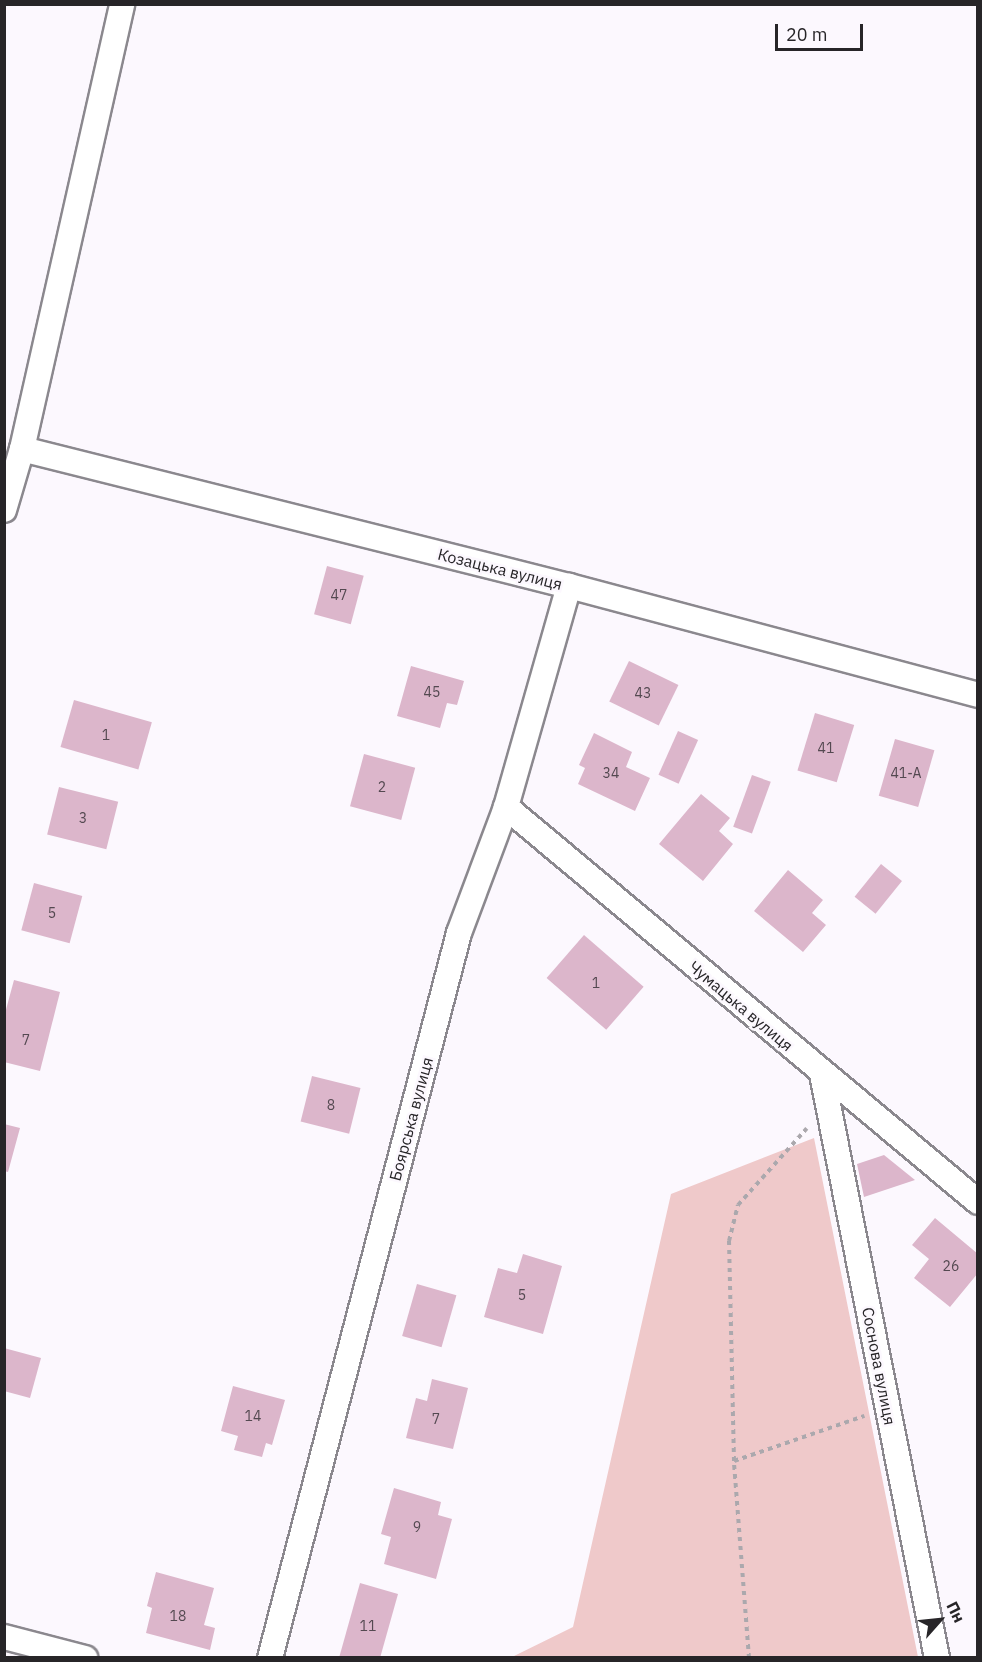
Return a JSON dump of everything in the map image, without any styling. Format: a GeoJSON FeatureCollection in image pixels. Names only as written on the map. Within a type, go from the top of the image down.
{"type":"FeatureCollection","features":[{"type":"Feature","properties":{"kind":"street"},"geometry":{"type":"LineString","coordinates":[[4,510],[22,449],[122,4]]}},
{"type":"Feature","properties":{"kind":"street","name":"Козацька вулиця"},"geometry":{"type":"LineString","coordinates":[[22,449],[569,586],[978,695]]}},
{"type":"Feature","properties":{"kind":"street","name":"Боярська вулиця"},"geometry":{"type":"LineString","coordinates":[[270,1658],[459,933],[506,807],[569,586]]}},
{"type":"Feature","properties":{"kind":"street","name":"Чумацька вулиця"},"geometry":{"type":"LineString","coordinates":[[506,807],[822,1074],[978,1202]]}},
{"type":"Feature","properties":{"kind":"street","name":"Соснова вулиця"},"geometry":{"type":"LineString","coordinates":[[822,1074],[938,1658]]}},
{"type":"Feature","properties":{"kind":"street"},"geometry":{"type":"LineString","coordinates":[[4,1636],[85,1658]]}},
{"type":"Feature","properties":{"kind":"path"},"geometry":{"type":"LineString","coordinates":[[749,1658],[734,1461],[729,1240],[738,1205],[828,1104]]}},
{"type":"Feature","properties":{"kind":"path"},"geometry":{"type":"LineString","coordinates":[[734,1461],[887,1408]]}},
{"type":"Feature","properties":{"kind":"shaded area"},"geometry":{"type":"Polygon","coordinates":[[[814,1138],[918,1657],[512,1657],[573,1627],[671,1194],[814,1138]]]}},
{"type":"Feature","properties":{"kind":"building"},"geometry":{"type":"Polygon","coordinates":[[[327,566],[364,576],[351,624],[314,614],[327,566]]]}},
{"type":"Feature","properties":{"kind":"building"},"geometry":{"type":"Polygon","coordinates":[[[629,661],[678,685],[659,726],[609,701],[629,661]]]}},
{"type":"Feature","properties":{"kind":"building"},"geometry":{"type":"Polygon","coordinates":[[[411,666],[464,681],[457,705],[447,703],[440,728],[397,716],[411,666]]]}},
{"type":"Feature","properties":{"kind":"building"},"geometry":{"type":"Polygon","coordinates":[[[74,700],[152,722],[138,769],[60,747],[74,700]]]}},
{"type":"Feature","properties":{"kind":"building"},"geometry":{"type":"Polygon","coordinates":[[[815,713],[854,725],[837,782],[797,770],[815,713]]]}},
{"type":"Feature","properties":{"kind":"building"},"geometry":{"type":"Polygon","coordinates":[[[678,731],[698,740],[679,784],[658,775],[678,731]]]}},
{"type":"Feature","properties":{"kind":"building"},"geometry":{"type":"Polygon","coordinates":[[[594,733],[632,752],[626,767],[650,778],[635,811],[578,784],[585,768],[579,765],[594,733]]]}},
{"type":"Feature","properties":{"kind":"building"},"geometry":{"type":"Polygon","coordinates":[[[895,739],[934,750],[918,807],[879,796],[895,739]]]}},
{"type":"Feature","properties":{"kind":"building"},"geometry":{"type":"Polygon","coordinates":[[[364,754],[415,768],[401,820],[350,806],[364,754]]]}},
{"type":"Feature","properties":{"kind":"building"},"geometry":{"type":"Polygon","coordinates":[[[752,775],[771,782],[752,834],[733,827],[752,775]]]}},
{"type":"Feature","properties":{"kind":"building"},"geometry":{"type":"Polygon","coordinates":[[[59,787],[118,802],[106,849],[47,835],[59,787]]]}},
{"type":"Feature","properties":{"kind":"building"},"geometry":{"type":"Polygon","coordinates":[[[701,794],[730,818],[719,831],[733,844],[703,881],[659,844],[701,794]]]}},
{"type":"Feature","properties":{"kind":"building"},"geometry":{"type":"Polygon","coordinates":[[[881,864],[902,881],[876,914],[855,897],[881,864]]]}},
{"type":"Feature","properties":{"kind":"building"},"geometry":{"type":"Polygon","coordinates":[[[788,870],[823,900],[812,913],[826,925],[803,952],[754,911],[788,870]]]}},
{"type":"Feature","properties":{"kind":"building"},"geometry":{"type":"Polygon","coordinates":[[[34,883],[82,896],[70,943],[21,930],[34,883]]]}},
{"type":"Feature","properties":{"kind":"building"},"geometry":{"type":"Polygon","coordinates":[[[584,935],[644,987],[606,1030],[547,978],[584,935]]]}},
{"type":"Feature","properties":{"kind":"building"},"geometry":{"type":"Polygon","coordinates":[[[14,980],[60,992],[40,1071],[4,1062],[4,1017],[14,980]]]}},
{"type":"Feature","properties":{"kind":"building"},"geometry":{"type":"Polygon","coordinates":[[[312,1076],[361,1088],[349,1134],[301,1122],[312,1076]]]}},
{"type":"Feature","properties":{"kind":"building"},"geometry":{"type":"Polygon","coordinates":[[[4,1124],[20,1128],[8,1172],[4,1171],[4,1124]]]}},
{"type":"Feature","properties":{"kind":"building"},"geometry":{"type":"Polygon","coordinates":[[[884,1155],[915,1180],[864,1197],[857,1164],[884,1155]]]}},
{"type":"Feature","properties":{"kind":"building"},"geometry":{"type":"Polygon","coordinates":[[[935,1218],[978,1254],[978,1273],[950,1307],[914,1278],[929,1259],[912,1245],[935,1218]]]}},
{"type":"Feature","properties":{"kind":"building"},"geometry":{"type":"Polygon","coordinates":[[[523,1254],[562,1266],[543,1334],[484,1317],[498,1268],[517,1273],[523,1254]]]}},
{"type":"Feature","properties":{"kind":"building"},"geometry":{"type":"Polygon","coordinates":[[[417,1284],[456,1295],[442,1347],[402,1336],[417,1284]]]}},
{"type":"Feature","properties":{"kind":"building"},"geometry":{"type":"Polygon","coordinates":[[[4,1348],[41,1358],[30,1398],[4,1391],[4,1348]]]}},
{"type":"Feature","properties":{"kind":"building"},"geometry":{"type":"Polygon","coordinates":[[[432,1379],[468,1388],[453,1449],[406,1438],[416,1398],[427,1401],[432,1379]]]}},
{"type":"Feature","properties":{"kind":"building"},"geometry":{"type":"Polygon","coordinates":[[[233,1386],[285,1400],[272,1445],[266,1443],[262,1457],[234,1450],[238,1436],[221,1431],[233,1386]]]}},
{"type":"Feature","properties":{"kind":"building"},"geometry":{"type":"Polygon","coordinates":[[[394,1488],[441,1502],[438,1515],[452,1519],[436,1579],[384,1564],[391,1537],[381,1534],[394,1488]]]}},
{"type":"Feature","properties":{"kind":"building"},"geometry":{"type":"Polygon","coordinates":[[[156,1572],[214,1588],[204,1625],[215,1628],[210,1650],[146,1633],[152,1608],[147,1606],[156,1572]]]}},
{"type":"Feature","properties":{"kind":"building"},"geometry":{"type":"Polygon","coordinates":[[[360,1583],[398,1594],[380,1658],[339,1658],[360,1583]]]}}]}
